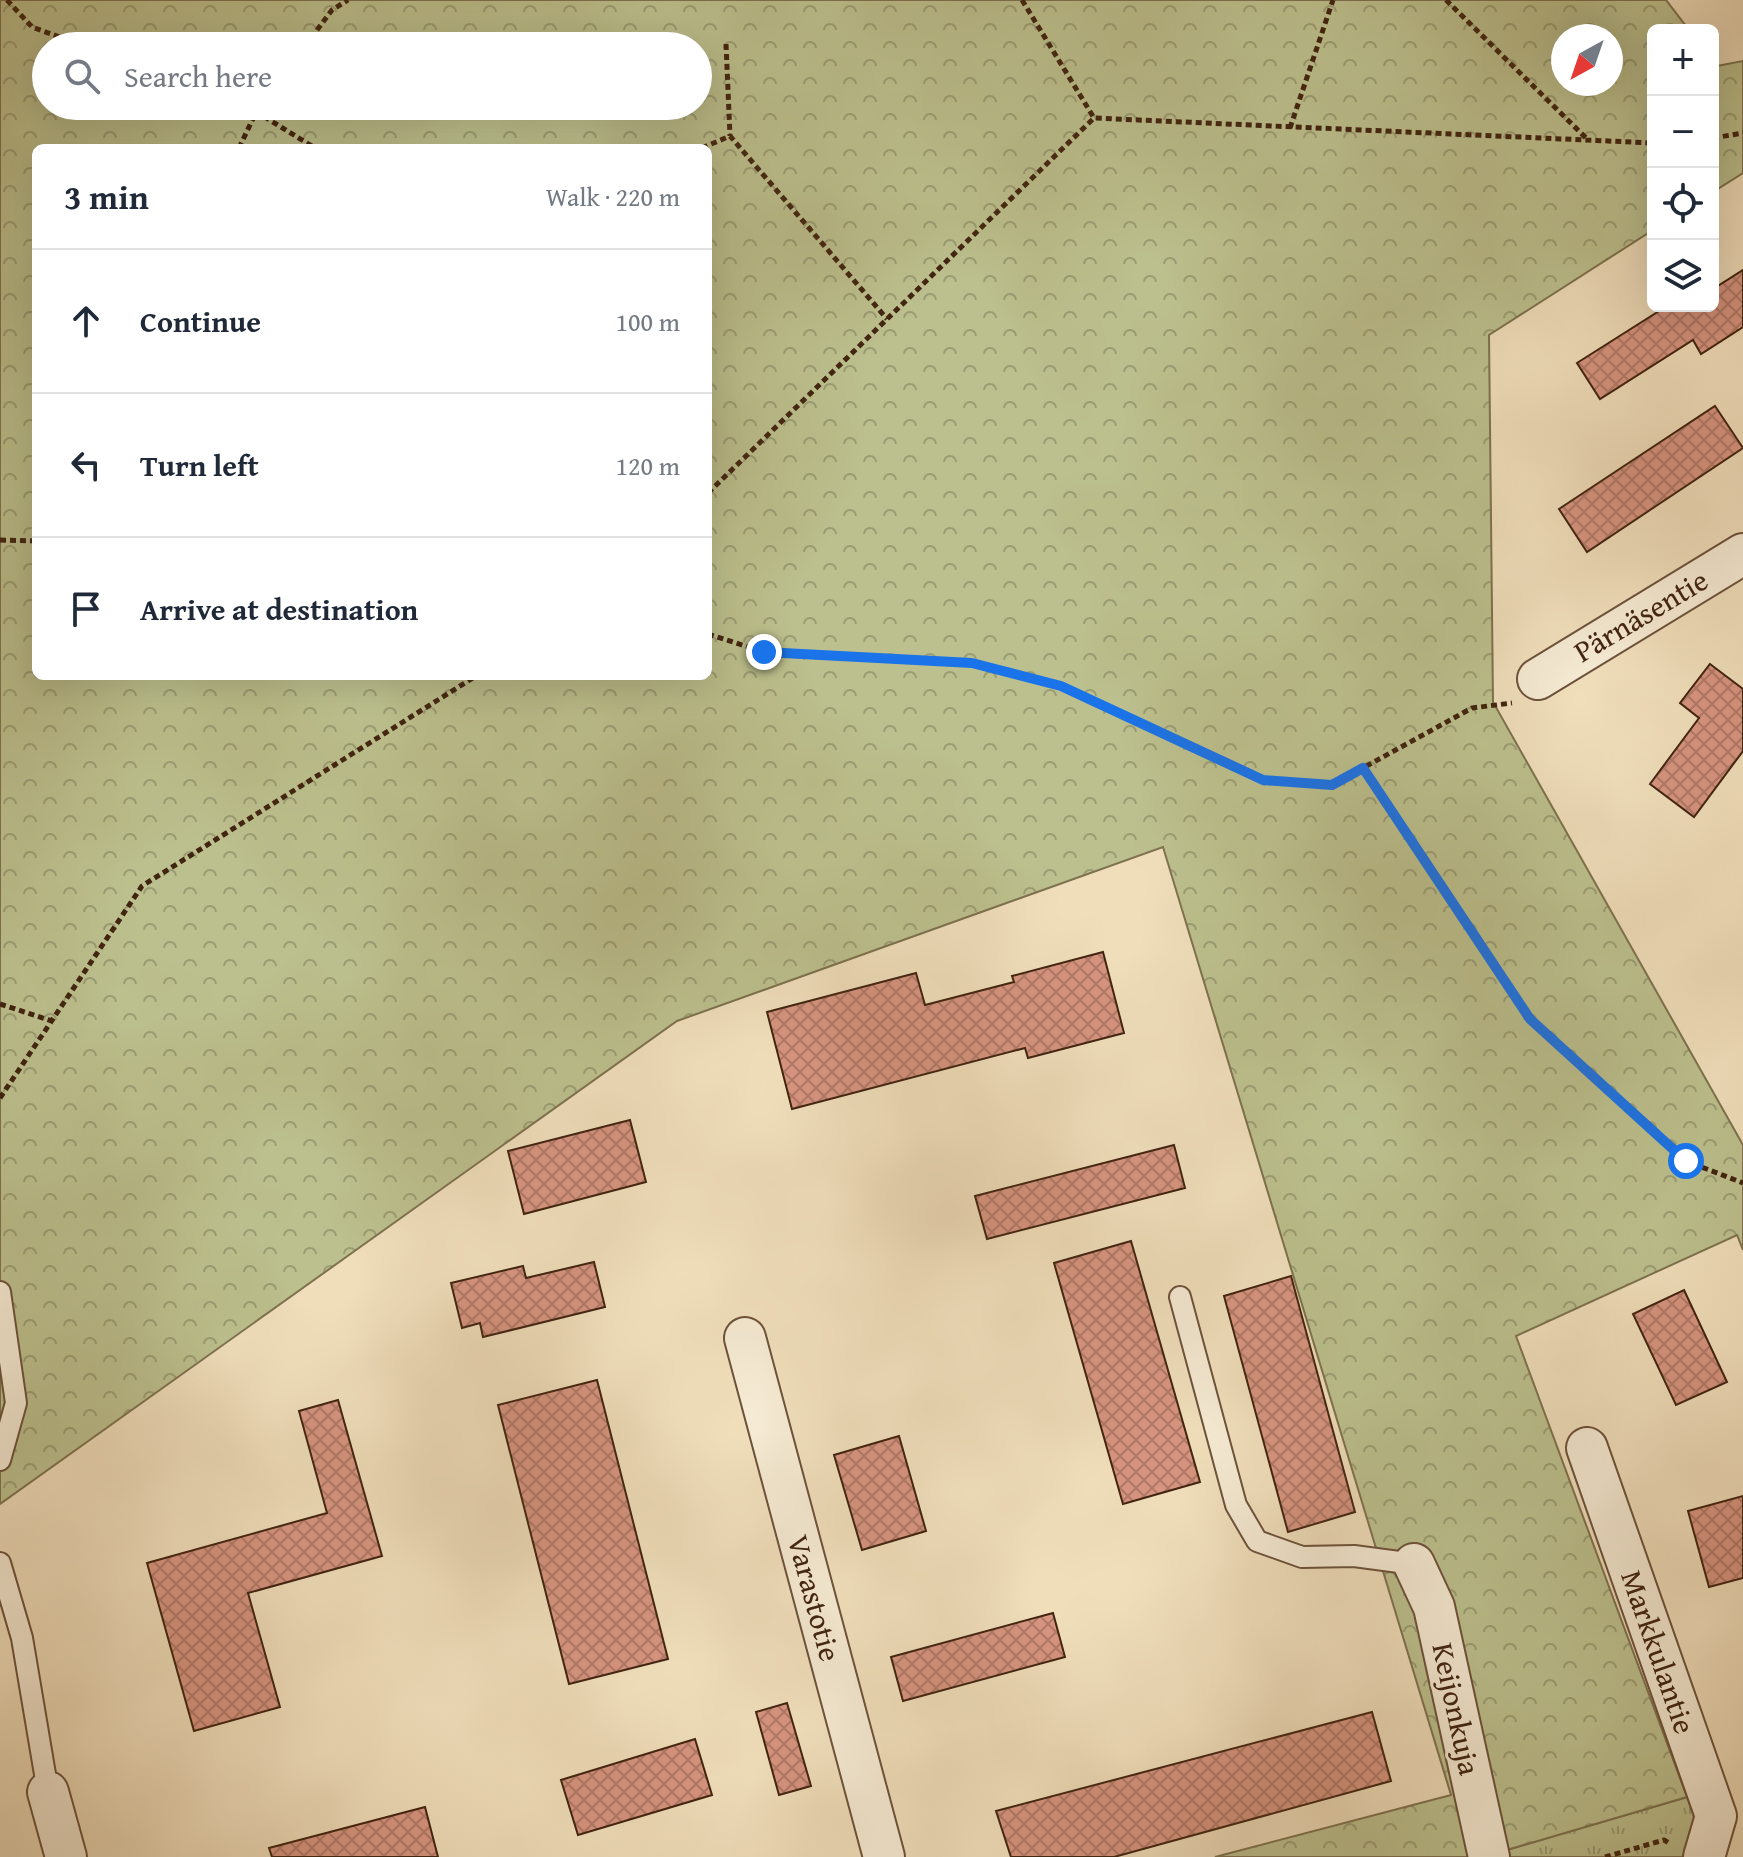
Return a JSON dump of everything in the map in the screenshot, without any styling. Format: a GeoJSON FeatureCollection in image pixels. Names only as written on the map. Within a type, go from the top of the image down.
{"type":"FeatureCollection","features":[{"type":"Feature","properties":{"kind":"street","name":"Pärnäsentie"},"geometry":{"type":"LineString","coordinates":[[1538,679],[1743,554]]}},
{"type":"Feature","properties":{"kind":"street","name":"Varastotie"},"geometry":{"type":"LineString","coordinates":[[745,1338],[884,1857]]}},
{"type":"Feature","properties":{"kind":"street","name":"Markkulantie"},"geometry":{"type":"LineString","coordinates":[[1587,1448],[1716,1816],[1690,1852]]}},
{"type":"Feature","properties":{"kind":"street","name":"Keijonkuja"},"geometry":{"type":"LineString","coordinates":[[1414,1564],[1434,1607],[1489,1857]]}},
{"type":"Feature","properties":{"kind":"street"},"geometry":{"type":"LineString","coordinates":[[48,1792],[66,1857]]}},
{"type":"Feature","properties":{"kind":"lane"},"geometry":{"type":"LineString","coordinates":[[0,1292],[16,1403],[0,1460]]}},
{"type":"Feature","properties":{"kind":"lane"},"geometry":{"type":"LineString","coordinates":[[1180,1297],[1236,1505],[1257,1541],[1302,1557],[1354,1556],[1414,1564]]}},
{"type":"Feature","properties":{"kind":"lane"},"geometry":{"type":"LineString","coordinates":[[0,1563],[22,1638],[48,1792]]}},
{"type":"Feature","properties":{"kind":"path"},"geometry":{"type":"LineString","coordinates":[[7,0],[32,27],[46,32]]}},
{"type":"Feature","properties":{"kind":"path"},"geometry":{"type":"LineString","coordinates":[[316,32],[332,10],[348,0]]}},
{"type":"Feature","properties":{"kind":"path"},"geometry":{"type":"LineString","coordinates":[[1022,0],[1094,118]]}},
{"type":"Feature","properties":{"kind":"path"},"geometry":{"type":"LineString","coordinates":[[1290,128],[1333,0]]}},
{"type":"Feature","properties":{"kind":"path"},"geometry":{"type":"LineString","coordinates":[[1446,0],[1587,140]]}},
{"type":"Feature","properties":{"kind":"path"},"geometry":{"type":"LineString","coordinates":[[726,44],[730,136],[887,319]]}},
{"type":"Feature","properties":{"kind":"path"},"geometry":{"type":"LineString","coordinates":[[712,489],[1094,118],[1647,143]]}},
{"type":"Feature","properties":{"kind":"path"},"geometry":{"type":"LineString","coordinates":[[241,144],[252,120]]}},
{"type":"Feature","properties":{"kind":"path"},"geometry":{"type":"LineString","coordinates":[[275,120],[309,144]]}},
{"type":"Feature","properties":{"kind":"path"},"geometry":{"type":"LineString","coordinates":[[1719,137],[1743,133]]}},
{"type":"Feature","properties":{"kind":"path"},"geometry":{"type":"LineString","coordinates":[[711,144],[730,136]]}},
{"type":"Feature","properties":{"kind":"path"},"geometry":{"type":"LineString","coordinates":[[0,540],[32,541]]}},
{"type":"Feature","properties":{"kind":"path"},"geometry":{"type":"LineString","coordinates":[[712,635],[764,652],[987,666],[1061,686],[1263,780],[1332,785],[1472,708],[1529,701],[1538,679]]}},
{"type":"Feature","properties":{"kind":"path"},"geometry":{"type":"LineString","coordinates":[[0,1098],[142,886],[470,680]]}},
{"type":"Feature","properties":{"kind":"path"},"geometry":{"type":"LineString","coordinates":[[1363,768],[1530,1019],[1686,1161],[1743,1183]]}},
{"type":"Feature","properties":{"kind":"path"},"geometry":{"type":"LineString","coordinates":[[0,1004],[52,1021]]}},
{"type":"Feature","properties":{"kind":"path"},"geometry":{"type":"LineString","coordinates":[[1605,1857],[1664,1840],[1690,1852]]}},
{"type":"Feature","properties":{"kind":"green space"},"geometry":{"type":"Polygon","coordinates":[[[0,0],[1666,0],[1684,24],[1647,24],[1647,234],[1489,335],[1493,702],[1743,1145],[1743,1250],[1737,1235],[1516,1336],[1687,1797],[1483,1857],[1215,1857],[1451,1795],[1163,847],[677,1021],[0,1504],[0,0]]]}},
{"type":"Feature","properties":{"kind":"green space"},"geometry":{"type":"Polygon","coordinates":[[[1743,61],[1743,173],[1719,188],[1719,96],[1719,66],[1743,61]]]}},
{"type":"Feature","properties":{"kind":"green space"},"geometry":{"type":"Polygon","coordinates":[[[1687,1797],[1709,1857],[1483,1857],[1510,1849],[1687,1797]]]}},
{"type":"Feature","properties":{"kind":"building"},"geometry":{"type":"Polygon","coordinates":[[[1743,270],[1743,327],[1701,354],[1693,340],[1600,399],[1577,363],[1658,312],[1719,312],[1719,285],[1743,270]]]}},
{"type":"Feature","properties":{"kind":"building"},"geometry":{"type":"Polygon","coordinates":[[[1715,406],[1743,448],[1587,552],[1559,509],[1715,406]]]}},
{"type":"Feature","properties":{"kind":"building"},"geometry":{"type":"Polygon","coordinates":[[[1710,664],[1743,689],[1743,751],[1694,817],[1650,784],[1699,718],[1680,703],[1710,664]]]}},
{"type":"Feature","properties":{"kind":"building"},"geometry":{"type":"Polygon","coordinates":[[[1103,952],[1124,1033],[1028,1058],[1025,1048],[792,1109],[767,1012],[916,973],[925,1005],[1014,982],[1012,976],[1103,952]]]}},
{"type":"Feature","properties":{"kind":"building"},"geometry":{"type":"Polygon","coordinates":[[[630,1120],[646,1182],[524,1214],[508,1151],[630,1120]]]}},
{"type":"Feature","properties":{"kind":"building"},"geometry":{"type":"Polygon","coordinates":[[[1174,1145],[1185,1188],[987,1239],[975,1196],[1174,1145]]]}},
{"type":"Feature","properties":{"kind":"building"},"geometry":{"type":"Polygon","coordinates":[[[1131,1241],[1200,1482],[1123,1504],[1054,1263],[1131,1241]]]}},
{"type":"Feature","properties":{"kind":"building"},"geometry":{"type":"Polygon","coordinates":[[[594,1262],[605,1307],[483,1337],[480,1323],[462,1328],[451,1283],[523,1266],[526,1278],[594,1262]]]}},
{"type":"Feature","properties":{"kind":"building"},"geometry":{"type":"Polygon","coordinates":[[[1291,1276],[1355,1512],[1288,1532],[1224,1296],[1291,1276]]]}},
{"type":"Feature","properties":{"kind":"building"},"geometry":{"type":"Polygon","coordinates":[[[1684,1290],[1727,1382],[1676,1405],[1633,1314],[1684,1290]]]}},
{"type":"Feature","properties":{"kind":"building"},"geometry":{"type":"Polygon","coordinates":[[[597,1380],[668,1659],[569,1684],[498,1405],[597,1380]]]}},
{"type":"Feature","properties":{"kind":"building"},"geometry":{"type":"Polygon","coordinates":[[[338,1400],[382,1556],[248,1593],[280,1707],[194,1731],[147,1563],[327,1513],[299,1411],[338,1400]]]}},
{"type":"Feature","properties":{"kind":"building"},"geometry":{"type":"Polygon","coordinates":[[[899,1436],[926,1531],[862,1550],[834,1455],[899,1436]]]}},
{"type":"Feature","properties":{"kind":"building"},"geometry":{"type":"Polygon","coordinates":[[[1743,1496],[1743,1578],[1709,1587],[1688,1511],[1743,1496]]]}},
{"type":"Feature","properties":{"kind":"building"},"geometry":{"type":"Polygon","coordinates":[[[1053,1613],[1065,1657],[903,1701],[891,1657],[1053,1613]]]}},
{"type":"Feature","properties":{"kind":"building"},"geometry":{"type":"Polygon","coordinates":[[[787,1703],[811,1786],[779,1795],[756,1712],[787,1703]]]}},
{"type":"Feature","properties":{"kind":"building"},"geometry":{"type":"Polygon","coordinates":[[[1372,1712],[1391,1781],[1114,1857],[1011,1857],[996,1811],[1372,1712]]]}},
{"type":"Feature","properties":{"kind":"building"},"geometry":{"type":"Polygon","coordinates":[[[695,1739],[712,1795],[578,1835],[561,1780],[695,1739]]]}},
{"type":"Feature","properties":{"kind":"building"},"geometry":{"type":"Polygon","coordinates":[[[425,1807],[438,1857],[272,1857],[269,1848],[425,1807]]]}},
{"type":"Feature","properties":{"kind":"route"},"geometry":{"type":"LineString","coordinates":[[764,652],[972,663],[1061,686],[1263,780],[1332,785],[1363,768],[1530,1019],[1686,1161]]}}]}
